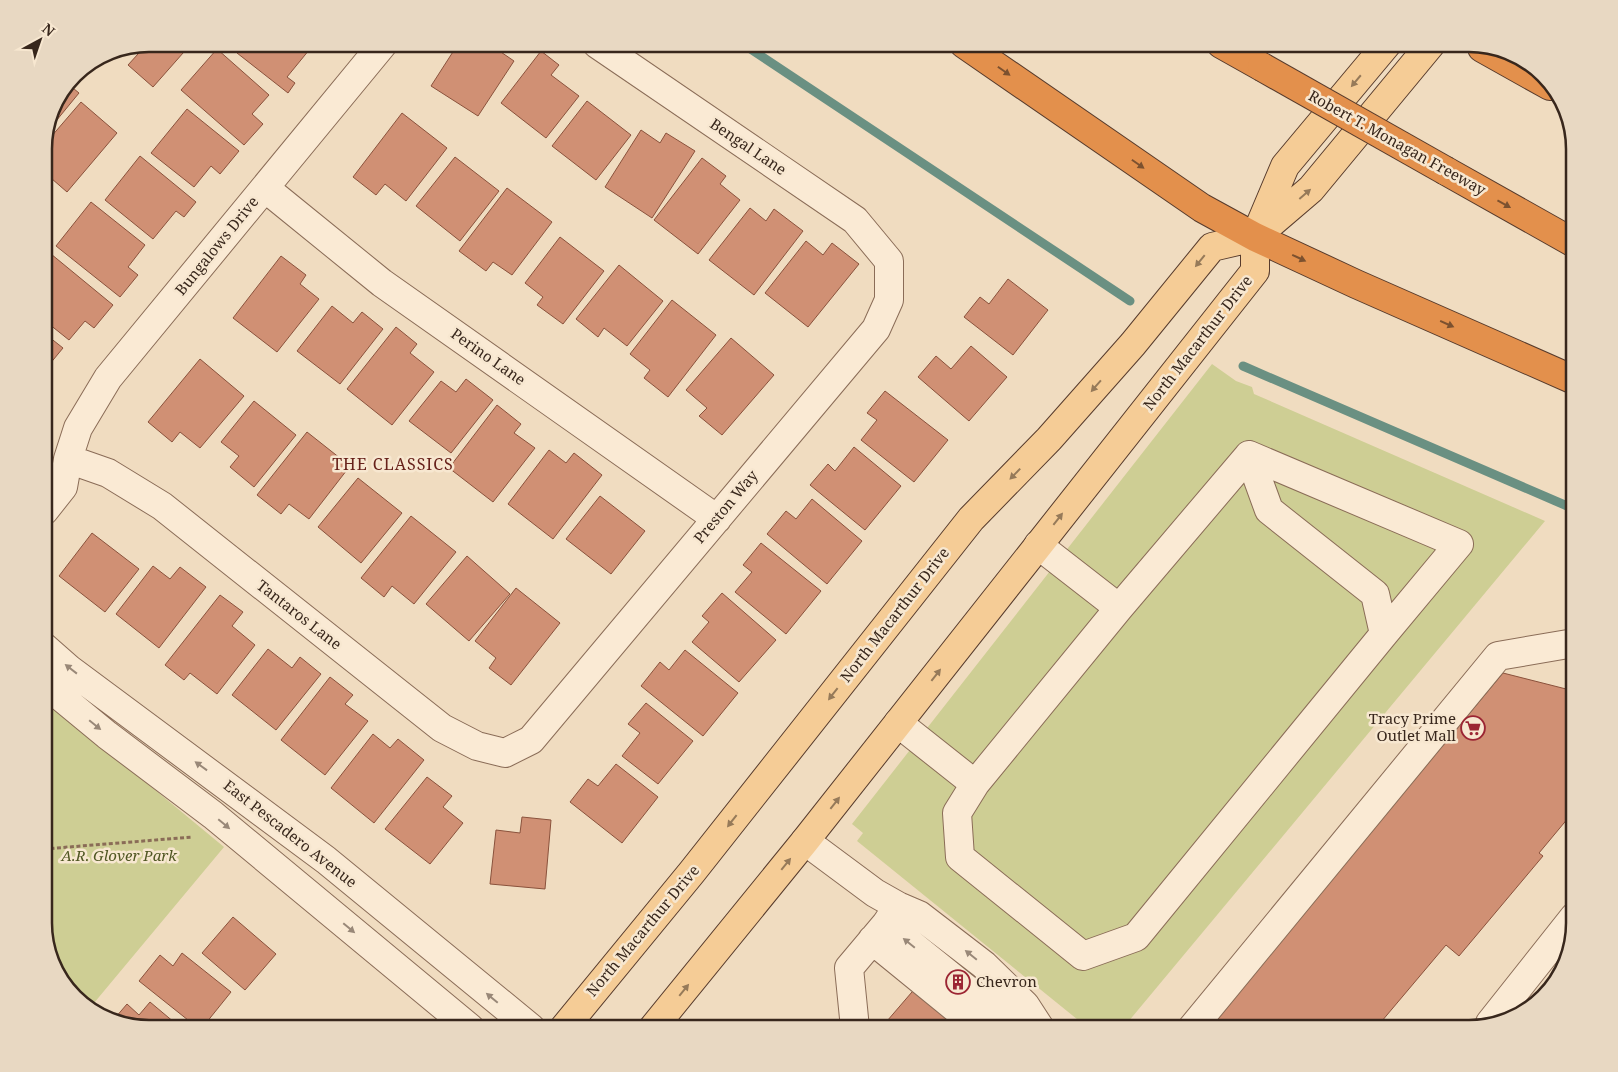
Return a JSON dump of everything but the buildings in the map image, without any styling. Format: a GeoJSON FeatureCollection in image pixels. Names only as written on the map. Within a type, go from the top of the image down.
{"type":"FeatureCollection","features":[{"type":"Feature","properties":{"kind":"highway"},"geometry":{"type":"LineString","coordinates":[[976,52],[1202,208],[1255,237],[1356,284],[1566,376]]}},
{"type":"Feature","properties":{"kind":"highway","name":"Robert T. Monagan Freeway"},"geometry":{"type":"LineString","coordinates":[[1236,52],[1566,238]]}},
{"type":"Feature","properties":{"kind":"highway"},"geometry":{"type":"LineString","coordinates":[[1500,58],[1534,77]]}},
{"type":"Feature","properties":{"kind":"main road","name":"North Macarthur Drive"},"geometry":{"type":"LineString","coordinates":[[660,1020],[805,841],[1254,271],[1255,237],[1285,166],[1380,52]]}},
{"type":"Feature","properties":{"kind":"main road","name":"North Macarthur Drive"},"geometry":{"type":"LineString","coordinates":[[571,1020],[692,872],[971,519],[1048,439],[1133,344],[1212,247],[1255,237],[1311,189],[1424,52]]}},
{"type":"Feature","properties":{"kind":"street","name":"Bungalows Drive"},"geometry":{"type":"LineString","coordinates":[[53,500],[63,487],[56,464],[108,378],[376,53]]}},
{"type":"Feature","properties":{"kind":"street","name":"Bengal Lane"},"geometry":{"type":"LineString","coordinates":[[610,53],[855,220],[889,261]]}},
{"type":"Feature","properties":{"kind":"street","name":"Perino Lane"},"geometry":{"type":"LineString","coordinates":[[265,188],[382,283],[717,519]]}},
{"type":"Feature","properties":{"kind":"street","name":"Preston Way"},"geometry":{"type":"LineString","coordinates":[[531,740],[876,329],[889,300],[889,261]]}},
{"type":"Feature","properties":{"kind":"street"},"geometry":{"type":"LineString","coordinates":[[1249,455],[1459,544],[1136,937],[1083,956],[960,857],[958,813],[975,784],[1119,608],[1249,455]]}},
{"type":"Feature","properties":{"kind":"street"},"geometry":{"type":"LineString","coordinates":[[1249,455],[1269,510],[1375,594],[1384,634]]}},
{"type":"Feature","properties":{"kind":"street","name":"Tantaros Lane"},"geometry":{"type":"LineString","coordinates":[[56,464],[108,473],[162,506],[442,728],[477,746],[505,753],[531,740]]}},
{"type":"Feature","properties":{"kind":"street"},"geometry":{"type":"LineString","coordinates":[[1038,545],[1119,608]]}},
{"type":"Feature","properties":{"kind":"street"},"geometry":{"type":"LineString","coordinates":[[1199,1020],[1498,656],[1566,644]]}},
{"type":"Feature","properties":{"kind":"street","name":"East Pescadero Avenue"},"geometry":{"type":"LineString","coordinates":[[53,655],[326,860],[520,1020]]}},
{"type":"Feature","properties":{"kind":"street"},"geometry":{"type":"LineString","coordinates":[[53,690],[107,735],[213,815],[460,1020]]}},
{"type":"Feature","properties":{"kind":"street"},"geometry":{"type":"LineString","coordinates":[[898,723],[975,784]]}},
{"type":"Feature","properties":{"kind":"street"},"geometry":{"type":"LineString","coordinates":[[805,841],[875,893],[885,923],[973,1020]]}},
{"type":"Feature","properties":{"kind":"street"},"geometry":{"type":"LineString","coordinates":[[854,1020],[849,968],[885,923],[919,915],[984,965],[1025,1005],[1035,1020]]}},
{"type":"Feature","properties":{"kind":"street"},"geometry":{"type":"LineString","coordinates":[[885,923],[1005,1020]]}},
{"type":"Feature","properties":{"kind":"street"},"geometry":{"type":"LineString","coordinates":[[1496,1015],[1566,928]]}},
{"type":"Feature","properties":{"kind":"path"},"geometry":{"type":"LineString","coordinates":[[53,848],[195,836],[213,815]]}},
{"type":"Feature","properties":{"kind":"green space"},"geometry":{"type":"Polygon","coordinates":[[[1212,364],[1236,381],[1252,387],[1254,394],[1545,521],[1130,1020],[1078,1020],[857,841],[863,833],[852,824],[1212,364]]]}},
{"type":"Feature","properties":{"kind":"green space","name":"A.R. Glover Park"},"geometry":{"type":"Polygon","coordinates":[[[53,705],[224,847],[94,1003],[90,1000],[72,982],[65,971],[54,942],[53,705]]]}},
{"type":"Feature","properties":{"kind":"waterway"},"geometry":{"type":"LineString","coordinates":[[756,53],[1130,301]]}},
{"type":"Feature","properties":{"kind":"waterway"},"geometry":{"type":"LineString","coordinates":[[1243,366],[1566,506]]}},
{"type":"Feature","properties":{"kind":"place","name":"Tracy Prime Outlet Mall"},"geometry":{"type":"Point","coordinates":[1473,728]}},
{"type":"Feature","properties":{"kind":"place","name":"Chevron"},"geometry":{"type":"Point","coordinates":[958,982]}},
{"type":"Feature","properties":{"kind":"district","name":"THE CLASSICS"},"geometry":{"type":"Point","coordinates":[393,464]}}]}
